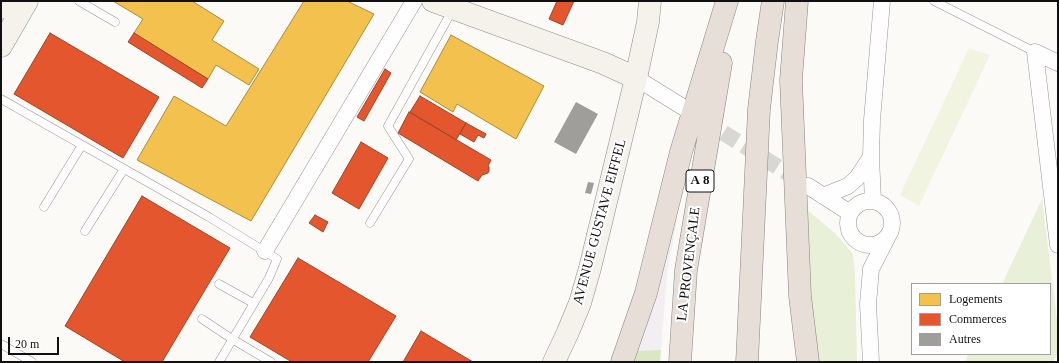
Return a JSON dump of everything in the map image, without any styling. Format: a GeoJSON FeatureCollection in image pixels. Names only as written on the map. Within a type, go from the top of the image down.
{"type":"FeatureCollection","features":[{"type":"Feature","properties":{"kind":"highway"},"geometry":{"type":"LineString","coordinates":[[622,362],[646,293],[681,152],[727,1]]}},
{"type":"Feature","properties":{"kind":"highway","name":"LA PROVENÇALE"},"geometry":{"type":"LineString","coordinates":[[680,362],[686,270],[715,94],[733,1]]}},
{"type":"Feature","properties":{"kind":"highway"},"geometry":{"type":"LineString","coordinates":[[748,362],[759,109],[767,41],[774,1]]}},
{"type":"Feature","properties":{"kind":"highway"},"geometry":{"type":"LineString","coordinates":[[797,1],[791,80],[800,296],[808,362]]}},
{"type":"Feature","properties":{"kind":"street"},"geometry":{"type":"LineString","coordinates":[[1,8],[5,1]]}},
{"type":"Feature","properties":{"kind":"street"},"geometry":{"type":"LineString","coordinates":[[1,46],[27,1]]}},
{"type":"Feature","properties":{"kind":"street"},"geometry":{"type":"LineString","coordinates":[[265,251],[414,1]]}},
{"type":"Feature","properties":{"kind":"street"},"geometry":{"type":"LineString","coordinates":[[433,1],[603,63],[636,78],[686,109]]}},
{"type":"Feature","properties":{"kind":"street"},"geometry":{"type":"LineString","coordinates":[[873,201],[871,157],[872,120],[882,1]]}},
{"type":"Feature","properties":{"kind":"street","name":"AVENUE GUSTAVE EIFFEL"},"geometry":{"type":"LineString","coordinates":[[554,362],[568,332],[584,289],[636,78],[649,11]]}},
{"type":"Feature","properties":{"kind":"street"},"geometry":{"type":"LineString","coordinates":[[1035,52],[1058,63]]}},
{"type":"Feature","properties":{"kind":"street"},"geometry":{"type":"LineString","coordinates":[[1035,52],[1058,245]]}},
{"type":"Feature","properties":{"kind":"street"},"geometry":{"type":"LineString","coordinates":[[823,196],[848,186],[857,178],[871,157]]}},
{"type":"Feature","properties":{"kind":"street"},"geometry":{"type":"LineString","coordinates":[[808,186],[850,214]]}},
{"type":"Feature","properties":{"kind":"street"},"geometry":{"type":"LineString","coordinates":[[871,269],[857,241],[852,235],[848,221],[853,209],[862,202],[873,201],[880,203],[891,214],[892,229],[871,269],[868,304],[871,362]]}},
{"type":"Feature","properties":{"kind":"street"},"geometry":{"type":"LineString","coordinates":[[857,241],[870,245],[877,244],[888,236]]}},
{"type":"Feature","properties":{"kind":"lane"},"geometry":{"type":"LineString","coordinates":[[79,1],[115,22]]}},
{"type":"Feature","properties":{"kind":"lane"},"geometry":{"type":"LineString","coordinates":[[934,1],[1035,52]]}},
{"type":"Feature","properties":{"kind":"lane"},"geometry":{"type":"LineString","coordinates":[[370,223],[409,159],[388,126],[454,9]]}},
{"type":"Feature","properties":{"kind":"lane"},"geometry":{"type":"LineString","coordinates":[[1,99],[209,217],[277,259],[269,278],[219,362]]}},
{"type":"Feature","properties":{"kind":"lane"},"geometry":{"type":"LineString","coordinates":[[44,207],[82,145]]}},
{"type":"Feature","properties":{"kind":"lane"},"geometry":{"type":"LineString","coordinates":[[85,230],[124,169]]}},
{"type":"Feature","properties":{"kind":"lane"},"geometry":{"type":"LineString","coordinates":[[219,284],[253,304]]}},
{"type":"Feature","properties":{"kind":"lane"},"geometry":{"type":"LineString","coordinates":[[202,319],[271,362]]}},
{"type":"Feature","properties":{"kind":"lane"},"geometry":{"type":"LineString","coordinates":[[1,344],[32,362]]}},
{"type":"Feature","properties":{"kind":"shaded area"},"geometry":{"type":"Polygon","coordinates":[[[674,216],[677,219],[667,275],[660,362],[635,351],[674,216]]]}},
{"type":"Feature","properties":{"kind":"green space"},"geometry":{"type":"Polygon","coordinates":[[[969,48],[990,55],[919,206],[900,195],[969,48]]]}},
{"type":"Feature","properties":{"kind":"green space"},"geometry":{"type":"Polygon","coordinates":[[[1042,199],[1058,328],[1058,352],[1053,362],[965,362],[968,355],[1051,355],[1051,283],[1002,283],[1042,199]]]}},
{"type":"Feature","properties":{"kind":"green space"},"geometry":{"type":"Polygon","coordinates":[[[806,209],[835,233],[853,254],[855,274],[857,362],[817,362],[808,299],[806,209]]]}},
{"type":"Feature","properties":{"kind":"green space"},"geometry":{"type":"Polygon","coordinates":[[[661,350],[660,362],[630,362],[635,351],[661,350]]]}},
{"type":"Feature","properties":{"kind":"building: Logements"},"geometry":{"type":"Polygon","coordinates":[[[113,1],[192,1],[224,21],[212,40],[259,69],[249,85],[216,65],[208,79],[134,33],[143,19],[113,1]]]}},
{"type":"Feature","properties":{"kind":"building: Logements"},"geometry":{"type":"Polygon","coordinates":[[[304,1],[347,1],[374,14],[251,221],[137,160],[174,96],[226,126],[304,1]]]}},
{"type":"Feature","properties":{"kind":"building: Logements"},"geometry":{"type":"Polygon","coordinates":[[[451,35],[544,86],[516,139],[457,104],[453,112],[420,92],[451,35]]]}},
{"type":"Feature","properties":{"kind":"building: Commerces"},"geometry":{"type":"Polygon","coordinates":[[[557,1],[574,1],[563,25],[549,19],[557,1]]]}},
{"type":"Feature","properties":{"kind":"building: Commerces"},"geometry":{"type":"Polygon","coordinates":[[[50,33],[159,97],[123,158],[14,94],[50,33]]]}},
{"type":"Feature","properties":{"kind":"building: Commerces"},"geometry":{"type":"Polygon","coordinates":[[[134,33],[208,79],[202,88],[128,42],[134,33]]]}},
{"type":"Feature","properties":{"kind":"building: Commerces"},"geometry":{"type":"Polygon","coordinates":[[[385,69],[391,73],[364,121],[357,117],[385,69]]]}},
{"type":"Feature","properties":{"kind":"building: Commerces"},"geometry":{"type":"Polygon","coordinates":[[[420,96],[466,123],[456,140],[410,112],[420,96]]]}},
{"type":"Feature","properties":{"kind":"building: Commerces"},"geometry":{"type":"Polygon","coordinates":[[[409,112],[491,160],[488,166],[488,173],[482,175],[478,181],[398,133],[409,112]]]}},
{"type":"Feature","properties":{"kind":"building: Commerces"},"geometry":{"type":"Polygon","coordinates":[[[466,123],[486,134],[484,138],[478,135],[474,142],[460,134],[466,123]]]}},
{"type":"Feature","properties":{"kind":"building: Commerces"},"geometry":{"type":"Polygon","coordinates":[[[361,142],[388,158],[359,209],[332,193],[361,142]]]}},
{"type":"Feature","properties":{"kind":"building: Commerces"},"geometry":{"type":"Polygon","coordinates":[[[142,196],[230,248],[162,362],[125,362],[65,326],[142,196]]]}},
{"type":"Feature","properties":{"kind":"building: Commerces"},"geometry":{"type":"Polygon","coordinates":[[[315,215],[328,222],[323,232],[309,223],[315,215]]]}},
{"type":"Feature","properties":{"kind":"building: Commerces"},"geometry":{"type":"Polygon","coordinates":[[[298,258],[396,316],[368,362],[292,362],[250,337],[298,258]]]}},
{"type":"Feature","properties":{"kind":"building: Commerces"},"geometry":{"type":"Polygon","coordinates":[[[421,331],[473,362],[403,362],[421,331]]]}},
{"type":"Feature","properties":{"kind":"building: Autres"},"geometry":{"type":"Polygon","coordinates":[[[576,102],[598,114],[576,154],[554,142],[576,102]]]}},
{"type":"Feature","properties":{"kind":"building: Autres"},"geometry":{"type":"Polygon","coordinates":[[[588,182],[594,183],[591,194],[585,193],[588,182]]]}},
{"type":"Feature","properties":{"kind":"tunnel"},"geometry":{"type":"LineString","coordinates":[[703,120],[802,182]]}}]}
